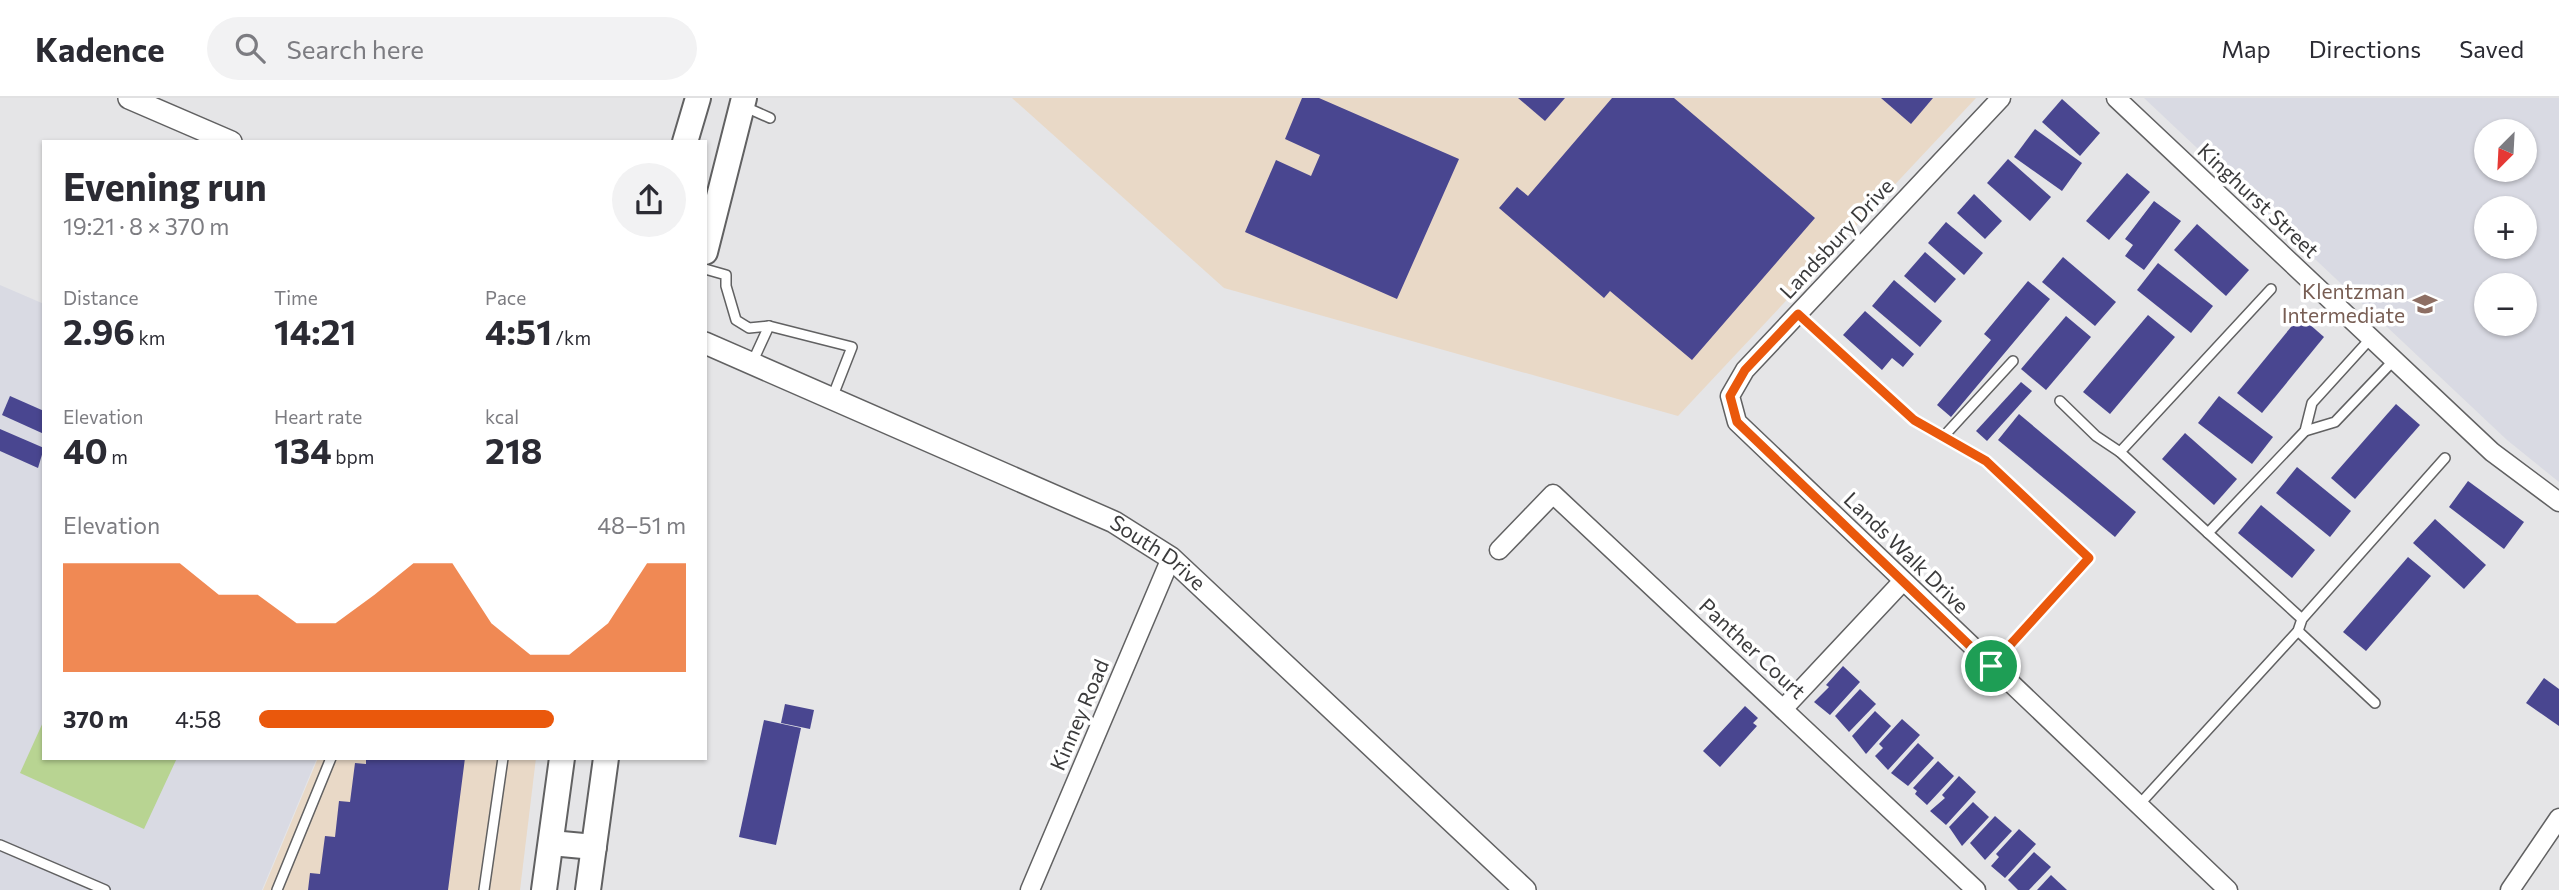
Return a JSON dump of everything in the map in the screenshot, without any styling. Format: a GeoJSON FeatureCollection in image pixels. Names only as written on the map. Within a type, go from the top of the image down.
{"type":"FeatureCollection","features":[{"type":"Feature","properties":{"kind":"main road"},"geometry":{"type":"LineString","coordinates":[[686,140],[698,98]]}},
{"type":"Feature","properties":{"kind":"main road"},"geometry":{"type":"LineString","coordinates":[[707,243],[738,101]]}},
{"type":"Feature","properties":{"kind":"main road"},"geometry":{"type":"LineString","coordinates":[[544,890],[562,760]]}},
{"type":"Feature","properties":{"kind":"main road"},"geometry":{"type":"LineString","coordinates":[[588,890],[606,760]]}},
{"type":"Feature","properties":{"kind":"main road"},"geometry":{"type":"LineString","coordinates":[[551,843],[594,847]]}},
{"type":"Feature","properties":{"kind":"street"},"geometry":{"type":"LineString","coordinates":[[129,98],[226,140]]}},
{"type":"Feature","properties":{"kind":"street","name":"Landsbury Drive"},"geometry":{"type":"LineString","coordinates":[[1737,422],[1730,396],[1745,370],[2001,98]]}},
{"type":"Feature","properties":{"kind":"street","name":"Kinghurst Street"},"geometry":{"type":"LineString","coordinates":[[2116,98],[2492,452],[2559,502]]}},
{"type":"Feature","properties":{"kind":"street","name":"South Drive"},"geometry":{"type":"LineString","coordinates":[[707,344],[1114,522],[1171,558],[1525,890]]}},
{"type":"Feature","properties":{"kind":"street","name":"Lands Walk Drive"},"geometry":{"type":"LineString","coordinates":[[1737,422],[2137,807],[2228,890]]}},
{"type":"Feature","properties":{"kind":"street","name":"Panther Court"},"geometry":{"type":"LineString","coordinates":[[1499,550],[1553,494],[1976,890]]}},
{"type":"Feature","properties":{"kind":"street","name":"Kinney Road"},"geometry":{"type":"LineString","coordinates":[[1030,890],[1171,558]]}},
{"type":"Feature","properties":{"kind":"street"},"geometry":{"type":"LineString","coordinates":[[1783,709],[1903,582]]}},
{"type":"Feature","properties":{"kind":"street"},"geometry":{"type":"LineString","coordinates":[[2510,890],[2559,818]]}},
{"type":"Feature","properties":{"kind":"lane"},"geometry":{"type":"LineString","coordinates":[[738,101],[770,118]]}},
{"type":"Feature","properties":{"kind":"lane"},"geometry":{"type":"LineString","coordinates":[[707,270],[726,275],[726,286],[736,320],[749,328],[769,326],[852,348],[832,398]]}},
{"type":"Feature","properties":{"kind":"lane"},"geometry":{"type":"LineString","coordinates":[[2120,452],[2271,289]]}},
{"type":"Feature","properties":{"kind":"lane"},"geometry":{"type":"LineString","coordinates":[[1798,314],[1914,420],[1986,461],[2089,558],[1991,666]]}},
{"type":"Feature","properties":{"kind":"lane"},"geometry":{"type":"LineString","coordinates":[[752,363],[769,326]]}},
{"type":"Feature","properties":{"kind":"lane"},"geometry":{"type":"LineString","coordinates":[[2208,533],[2305,431],[2312,403],[2371,338]]}},
{"type":"Feature","properties":{"kind":"lane"},"geometry":{"type":"LineString","coordinates":[[2305,431],[2335,422],[2394,360]]}},
{"type":"Feature","properties":{"kind":"lane"},"geometry":{"type":"LineString","coordinates":[[1944,436],[2013,361]]}},
{"type":"Feature","properties":{"kind":"lane"},"geometry":{"type":"LineString","coordinates":[[2060,401],[2096,436],[2120,452],[2302,619]]}},
{"type":"Feature","properties":{"kind":"lane"},"geometry":{"type":"LineString","coordinates":[[2137,807],[2298,631],[2302,619],[2445,458]]}},
{"type":"Feature","properties":{"kind":"lane"},"geometry":{"type":"LineString","coordinates":[[2298,631],[2375,703]]}},
{"type":"Feature","properties":{"kind":"lane"},"geometry":{"type":"LineString","coordinates":[[277,890],[330,760]]}},
{"type":"Feature","properties":{"kind":"lane"},"geometry":{"type":"LineString","coordinates":[[484,890],[503,760]]}},
{"type":"Feature","properties":{"kind":"lane"},"geometry":{"type":"LineString","coordinates":[[0,845],[105,890]]}},
{"type":"Feature","properties":{"kind":"shaded area"},"geometry":{"type":"Polygon","coordinates":[[[1012,98],[1976,98],[1678,416],[1224,288],[1012,98]]]}},
{"type":"Feature","properties":{"kind":"shaded area","name":"Klentzman Intermediate"},"geometry":{"type":"Polygon","coordinates":[[[2144,98],[2559,98],[2559,482],[2507,440],[2144,98]]]}},
{"type":"Feature","properties":{"kind":"shaded area"},"geometry":{"type":"Polygon","coordinates":[[[0,285],[42,303],[42,760],[316,760],[262,890],[0,890],[0,285]]]}},
{"type":"Feature","properties":{"kind":"shaded area"},"geometry":{"type":"Polygon","coordinates":[[[317,760],[536,760],[520,890],[263,890],[317,760]]]}},
{"type":"Feature","properties":{"kind":"green space"},"geometry":{"type":"Polygon","coordinates":[[[42,724],[42,760],[176,760],[144,829],[20,773],[42,724]]]}},
{"type":"Feature","properties":{"kind":"building"},"geometry":{"type":"Polygon","coordinates":[[[1302,98],[1319,98],[1459,159],[1397,299],[1245,232],[1276,160],[1311,176],[1320,155],[1285,139],[1302,98]]]}},
{"type":"Feature","properties":{"kind":"building"},"geometry":{"type":"Polygon","coordinates":[[[1518,98],[1565,98],[1545,121],[1518,98]]]}},
{"type":"Feature","properties":{"kind":"building"},"geometry":{"type":"Polygon","coordinates":[[[1612,98],[1674,98],[1815,218],[1692,360],[1610,291],[1604,298],[1499,208],[1517,187],[1528,196],[1612,98]]]}},
{"type":"Feature","properties":{"kind":"building"},"geometry":{"type":"Polygon","coordinates":[[[1881,98],[1933,98],[1911,124],[1881,98]]]}},
{"type":"Feature","properties":{"kind":"building"},"geometry":{"type":"Polygon","coordinates":[[[2062,99],[2100,133],[2080,156],[2042,122],[2062,99]]]}},
{"type":"Feature","properties":{"kind":"building"},"geometry":{"type":"Polygon","coordinates":[[[2035,129],[2082,163],[2062,191],[2014,157],[2035,129]]]}},
{"type":"Feature","properties":{"kind":"building"},"geometry":{"type":"Polygon","coordinates":[[[2008,159],[2051,197],[2030,221],[1987,183],[2008,159]]]}},
{"type":"Feature","properties":{"kind":"building"},"geometry":{"type":"Polygon","coordinates":[[[2127,173],[2150,192],[2109,240],[2086,221],[2127,173]]]}},
{"type":"Feature","properties":{"kind":"building"},"geometry":{"type":"Polygon","coordinates":[[[1974,194],[2002,221],[1985,239],[1957,213],[1974,194]]]}},
{"type":"Feature","properties":{"kind":"building"},"geometry":{"type":"Polygon","coordinates":[[[2154,201],[2181,221],[2144,270],[2125,256],[2133,245],[2125,239],[2154,201]]]}},
{"type":"Feature","properties":{"kind":"building"},"geometry":{"type":"Polygon","coordinates":[[[1946,222],[1983,253],[1964,275],[1928,243],[1946,222]]]}},
{"type":"Feature","properties":{"kind":"building"},"geometry":{"type":"Polygon","coordinates":[[[2197,224],[2249,270],[2226,296],[2174,250],[2197,224]]]}},
{"type":"Feature","properties":{"kind":"building"},"geometry":{"type":"Polygon","coordinates":[[[1925,252],[1956,279],[1935,303],[1904,276],[1925,252]]]}},
{"type":"Feature","properties":{"kind":"building"},"geometry":{"type":"Polygon","coordinates":[[[2063,257],[2116,302],[2095,326],[2042,282],[2063,257]]]}},
{"type":"Feature","properties":{"kind":"building"},"geometry":{"type":"Polygon","coordinates":[[[2158,263],[2213,306],[2191,333],[2137,290],[2158,263]]]}},
{"type":"Feature","properties":{"kind":"building"},"geometry":{"type":"Polygon","coordinates":[[[1894,280],[1942,321],[1920,347],[1872,306],[1894,280]]]}},
{"type":"Feature","properties":{"kind":"building"},"geometry":{"type":"Polygon","coordinates":[[[2028,281],[2050,299],[1951,417],[1937,405],[1991,340],[1984,334],[2028,281]]]}},
{"type":"Feature","properties":{"kind":"building"},"geometry":{"type":"Polygon","coordinates":[[[1865,311],[1914,354],[1903,367],[1892,358],[1882,370],[1843,335],[1865,311]]]}},
{"type":"Feature","properties":{"kind":"building"},"geometry":{"type":"Polygon","coordinates":[[[2148,315],[2175,337],[2110,414],[2083,392],[2148,315]]]}},
{"type":"Feature","properties":{"kind":"building"},"geometry":{"type":"Polygon","coordinates":[[[2066,316],[2091,337],[2046,390],[2021,369],[2066,316]]]}},
{"type":"Feature","properties":{"kind":"building"},"geometry":{"type":"Polygon","coordinates":[[[2300,316],[2324,337],[2262,413],[2237,393],[2300,316]]]}},
{"type":"Feature","properties":{"kind":"building"},"geometry":{"type":"Polygon","coordinates":[[[2021,382],[2032,391],[1987,441],[1976,431],[2021,382]]]}},
{"type":"Feature","properties":{"kind":"building"},"geometry":{"type":"Polygon","coordinates":[[[10,396],[42,410],[42,433],[2,415],[10,396]]]}},
{"type":"Feature","properties":{"kind":"building"},"geometry":{"type":"Polygon","coordinates":[[[2219,396],[2273,437],[2252,464],[2198,423],[2219,396]]]}},
{"type":"Feature","properties":{"kind":"building"},"geometry":{"type":"Polygon","coordinates":[[[2396,404],[2420,425],[2355,499],[2331,478],[2396,404]]]}},
{"type":"Feature","properties":{"kind":"building"},"geometry":{"type":"Polygon","coordinates":[[[2019,414],[2136,512],[2115,537],[1998,440],[2019,414]]]}},
{"type":"Feature","properties":{"kind":"building"},"geometry":{"type":"Polygon","coordinates":[[[0,429],[42,447],[38,468],[0,451],[0,429]]]}},
{"type":"Feature","properties":{"kind":"building"},"geometry":{"type":"Polygon","coordinates":[[[2185,433],[2237,479],[2214,505],[2162,459],[2185,433]]]}},
{"type":"Feature","properties":{"kind":"building"},"geometry":{"type":"Polygon","coordinates":[[[2297,467],[2351,511],[2330,537],[2276,493],[2297,467]]]}},
{"type":"Feature","properties":{"kind":"building"},"geometry":{"type":"Polygon","coordinates":[[[2468,481],[2524,522],[2504,549],[2449,507],[2468,481]]]}},
{"type":"Feature","properties":{"kind":"building"},"geometry":{"type":"Polygon","coordinates":[[[2261,505],[2315,550],[2292,578],[2238,533],[2261,505]]]}},
{"type":"Feature","properties":{"kind":"building"},"geometry":{"type":"Polygon","coordinates":[[[2435,519],[2486,565],[2464,589],[2413,543],[2435,519]]]}},
{"type":"Feature","properties":{"kind":"building"},"geometry":{"type":"Polygon","coordinates":[[[2408,557],[2431,576],[2366,651],[2343,632],[2408,557]]]}},
{"type":"Feature","properties":{"kind":"building"},"geometry":{"type":"Polygon","coordinates":[[[1843,666],[1860,682],[1830,715],[1814,702],[1829,687],[1826,685],[1843,666]]]}},
{"type":"Feature","properties":{"kind":"building"},"geometry":{"type":"Polygon","coordinates":[[[2544,678],[2559,689],[2559,726],[2526,703],[2544,678]]]}},
{"type":"Feature","properties":{"kind":"building"},"geometry":{"type":"Polygon","coordinates":[[[1860,689],[1876,704],[1849,732],[1835,716],[1860,689]]]}},
{"type":"Feature","properties":{"kind":"building"},"geometry":{"type":"Polygon","coordinates":[[[785,704],[814,710],[810,729],[781,723],[785,704]]]}},
{"type":"Feature","properties":{"kind":"building"},"geometry":{"type":"Polygon","coordinates":[[[1745,706],[1758,718],[1753,723],[1757,726],[1720,767],[1703,751],[1745,706]]]}},
{"type":"Feature","properties":{"kind":"building"},"geometry":{"type":"Polygon","coordinates":[[[1875,711],[1891,726],[1866,754],[1852,736],[1875,711]]]}},
{"type":"Feature","properties":{"kind":"building"},"geometry":{"type":"Polygon","coordinates":[[[1902,719],[1920,735],[1888,770],[1875,756],[1883,748],[1879,744],[1902,719]]]}},
{"type":"Feature","properties":{"kind":"building"},"geometry":{"type":"Polygon","coordinates":[[[764,720],[801,728],[776,845],[739,837],[764,720]]]}},
{"type":"Feature","properties":{"kind":"building"},"geometry":{"type":"Polygon","coordinates":[[[1918,743],[1934,758],[1908,786],[1891,773],[1918,743]]]}},
{"type":"Feature","properties":{"kind":"building"},"geometry":{"type":"Polygon","coordinates":[[[366,760],[465,760],[448,890],[308,890],[310,873],[320,874],[325,836],[335,837],[339,801],[350,802],[355,763],[366,764],[366,760]]]}},
{"type":"Feature","properties":{"kind":"building"},"geometry":{"type":"Polygon","coordinates":[[[1938,761],[1954,776],[1927,805],[1915,794],[1917,791],[1913,788],[1938,761]]]}},
{"type":"Feature","properties":{"kind":"building"},"geometry":{"type":"Polygon","coordinates":[[[1959,776],[1976,792],[1946,825],[1930,811],[1945,798],[1942,795],[1959,776]]]}},
{"type":"Feature","properties":{"kind":"building"},"geometry":{"type":"Polygon","coordinates":[[[1973,802],[1989,817],[1962,846],[1949,827],[1973,802]]]}},
{"type":"Feature","properties":{"kind":"building"},"geometry":{"type":"Polygon","coordinates":[[[1995,816],[2012,831],[1985,860],[1970,843],[1995,816]]]}},
{"type":"Feature","properties":{"kind":"building"},"geometry":{"type":"Polygon","coordinates":[[[2019,829],[2036,844],[2005,878],[1991,866],[1999,857],[1996,854],[2019,829]]]}},
{"type":"Feature","properties":{"kind":"building"},"geometry":{"type":"Polygon","coordinates":[[[2034,852],[2051,867],[2029,890],[2018,890],[2008,880],[2034,852]]]}},
{"type":"Feature","properties":{"kind":"building"},"geometry":{"type":"Polygon","coordinates":[[[2051,875],[2067,890],[2037,890],[2051,875]]]}},
{"type":"Feature","properties":{"kind":"place","name":"Klentzman Intermediate"},"geometry":{"type":"Point","coordinates":[2425,304]}},
{"type":"Feature","properties":{"kind":"route"},"geometry":{"type":"LineString","coordinates":[[1798,314],[1914,420],[1964,446],[1986,461],[2089,558],[1991,666],[1737,422],[1730,396],[1745,370],[1798,314]]}}]}
